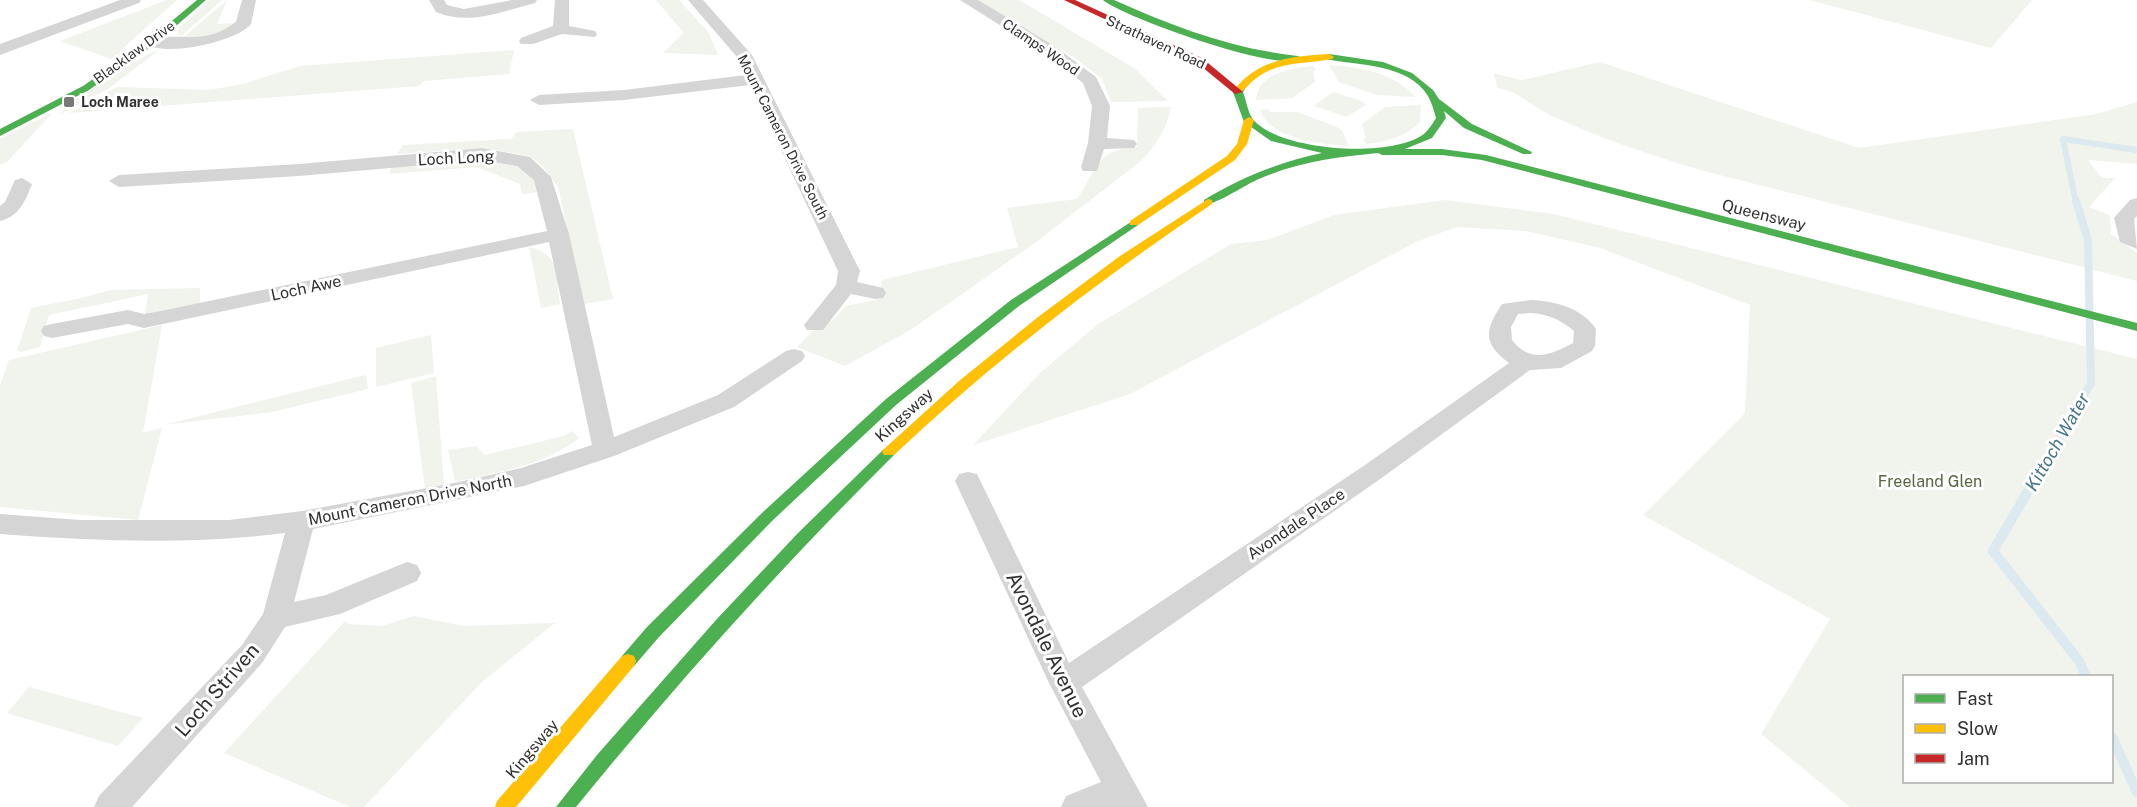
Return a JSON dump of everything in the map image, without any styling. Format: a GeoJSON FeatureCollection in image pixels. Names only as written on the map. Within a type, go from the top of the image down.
{"type":"FeatureCollection","features":[{"type":"Feature","properties":{"kind":"main road","name":"Blacklaw Drive"},"geometry":{"type":"LineString","coordinates":[[0,133],[86,88],[152,42],[202,0]]}},
{"type":"Feature","properties":{"kind":"main road","name":"Strathaven Road"},"geometry":{"type":"LineString","coordinates":[[1068,0],[1199,60],[1238,92]]}},
{"type":"Feature","properties":{"kind":"main road","name":"Strathaven Road"},"geometry":{"type":"LineString","coordinates":[[1107,0],[1183,33],[1225,47],[1272,58],[1298,59]]}},
{"type":"Feature","properties":{"kind":"main road"},"geometry":{"type":"LineString","coordinates":[[1438,102],[1441,118],[1432,133],[1411,145],[1382,152],[1344,153],[1288,142],[1265,132],[1249,120],[1239,106],[1238,92],[1252,74],[1280,62],[1298,59],[1346,59],[1388,68],[1421,84],[1438,102],[1452,117],[1473,129],[1542,156]]}},
{"type":"Feature","properties":{"kind":"main road","name":"Kingsway"},"geometry":{"type":"LineString","coordinates":[[504,807],[653,632],[768,516],[891,402],[1015,303],[1235,155],[1246,140],[1249,120]]}},
{"type":"Feature","properties":{"kind":"main road","name":"Queensway"},"geometry":{"type":"LineString","coordinates":[[1382,152],[1442,152],[1482,158],[2137,327]]}},
{"type":"Feature","properties":{"kind":"main road","name":"Kingsway"},"geometry":{"type":"LineString","coordinates":[[565,807],[634,721],[746,594],[881,458],[966,382],[1088,286],[1241,182],[1278,165],[1344,153]]}},
{"type":"Feature","properties":{"kind":"street"},"geometry":{"type":"LineString","coordinates":[[0,50],[134,0]]}},
{"type":"Feature","properties":{"kind":"street"},"geometry":{"type":"LineString","coordinates":[[152,42],[194,43],[221,38],[243,24],[249,0]]}},
{"type":"Feature","properties":{"kind":"street"},"geometry":{"type":"LineString","coordinates":[[436,0],[441,8],[465,14],[530,0]]}},
{"type":"Feature","properties":{"kind":"street"},"geometry":{"type":"LineString","coordinates":[[561,29],[562,0]]}},
{"type":"Feature","properties":{"kind":"street","name":"Mount Cameron Drive South"},"geometry":{"type":"LineString","coordinates":[[695,0],[744,55],[849,271],[846,286]]}},
{"type":"Feature","properties":{"kind":"street","name":"Clamps Wood"},"geometry":{"type":"LineString","coordinates":[[967,0],[1050,50],[1090,81],[1101,106],[1097,143],[1090,167]]}},
{"type":"Feature","properties":{"kind":"street"},"geometry":{"type":"LineString","coordinates":[[527,41],[561,29],[589,34]]}},
{"type":"Feature","properties":{"kind":"street"},"geometry":{"type":"LineString","coordinates":[[540,100],[624,95],[756,79]]}},
{"type":"Feature","properties":{"kind":"street"},"geometry":{"type":"LineString","coordinates":[[1097,143],[1128,144]]}},
{"type":"Feature","properties":{"kind":"street","name":"Loch Long"},"geometry":{"type":"LineString","coordinates":[[119,181],[299,170],[482,154],[523,161],[542,177],[559,234],[605,450]]}},
{"type":"Feature","properties":{"kind":"street"},"geometry":{"type":"LineString","coordinates":[[0,215],[15,205],[22,184]]}},
{"type":"Feature","properties":{"kind":"street"},"geometry":{"type":"LineString","coordinates":[[2137,204],[2133,205],[2124,218],[2127,238],[2137,243]]}},
{"type":"Feature","properties":{"kind":"street","name":"Loch Awe"},"geometry":{"type":"LineString","coordinates":[[52,331],[128,317],[144,321],[161,318],[559,234]]}},
{"type":"Feature","properties":{"kind":"street"},"geometry":{"type":"LineString","coordinates":[[815,325],[846,286],[875,293]]}},
{"type":"Feature","properties":{"kind":"street","name":"Mount Cameron Drive North"},"geometry":{"type":"LineString","coordinates":[[0,524],[80,530],[188,532],[303,521],[524,477],[605,450],[726,401],[794,356]]}},
{"type":"Feature","properties":{"kind":"street","name":"Avondale Place"},"geometry":{"type":"LineString","coordinates":[[1064,683],[1374,471],[1525,363]]}},
{"type":"Feature","properties":{"kind":"street","name":"Avondale Avenue"},"geometry":{"type":"LineString","coordinates":[[968,481],[1064,683],[1126,798]]}},
{"type":"Feature","properties":{"kind":"street","name":"Loch Striven"},"geometry":{"type":"LineString","coordinates":[[111,807],[252,654],[276,617],[303,521]]}},
{"type":"Feature","properties":{"kind":"street"},"geometry":{"type":"LineString","coordinates":[[276,617],[330,606],[407,573]]}},
{"type":"Feature","properties":{"kind":"street"},"geometry":{"type":"LineString","coordinates":[[1078,807],[1126,798]]}},
{"type":"Feature","properties":{"kind":"green space"},"geometry":{"type":"Polygon","coordinates":[[[167,0],[177,0],[122,49],[130,50],[114,60],[60,41],[167,0]]]}},
{"type":"Feature","properties":{"kind":"green space"},"geometry":{"type":"Polygon","coordinates":[[[209,0],[222,0],[181,36],[178,33],[179,28],[209,0]]]}},
{"type":"Feature","properties":{"kind":"green space"},"geometry":{"type":"Polygon","coordinates":[[[227,0],[217,24],[235,23],[230,28],[212,36],[184,37],[227,0]]]}},
{"type":"Feature","properties":{"kind":"green space"},"geometry":{"type":"Polygon","coordinates":[[[656,0],[679,0],[709,33],[718,55],[663,53],[684,33],[656,0]]]}},
{"type":"Feature","properties":{"kind":"green space"},"geometry":{"type":"Polygon","coordinates":[[[976,0],[1019,0],[1134,68],[1168,101],[1111,102],[1102,79],[1075,58],[976,0]]]}},
{"type":"Feature","properties":{"kind":"green space"},"geometry":{"type":"Polygon","coordinates":[[[1809,0],[2032,0],[1991,48],[1809,0]]]}},
{"type":"Feature","properties":{"kind":"green space"},"geometry":{"type":"Polygon","coordinates":[[[159,50],[108,89],[60,114],[68,104],[148,54],[159,50]]]}},
{"type":"Feature","properties":{"kind":"green space"},"geometry":{"type":"Polygon","coordinates":[[[514,50],[509,74],[424,81],[419,86],[69,113],[117,87],[209,90],[243,84],[300,66],[514,50]]]}},
{"type":"Feature","properties":{"kind":"green space"},"geometry":{"type":"Polygon","coordinates":[[[1600,62],[1859,148],[2096,114],[2137,102],[2137,164],[2088,160],[2102,178],[2115,178],[2089,207],[2110,215],[2111,234],[2137,253],[2137,281],[1700,170],[1662,158],[1550,115],[1518,95],[1497,88],[1494,73],[1522,80],[1600,62]]]}},
{"type":"Feature","properties":{"kind":"green space"},"geometry":{"type":"Polygon","coordinates":[[[1329,65],[1364,69],[1386,76],[1415,97],[1377,95],[1339,82],[1329,65]]]}},
{"type":"Feature","properties":{"kind":"green space"},"geometry":{"type":"Polygon","coordinates":[[[1313,66],[1316,70],[1313,71],[1315,82],[1292,98],[1256,100],[1258,91],[1269,78],[1295,68],[1313,66]]]}},
{"type":"Feature","properties":{"kind":"green space"},"geometry":{"type":"Polygon","coordinates":[[[1333,92],[1365,104],[1346,117],[1314,106],[1333,92]]]}},
{"type":"Feature","properties":{"kind":"green space"},"geometry":{"type":"Polygon","coordinates":[[[1421,105],[1420,122],[1408,131],[1388,140],[1366,144],[1363,139],[1366,138],[1362,124],[1385,107],[1421,105]]]}},
{"type":"Feature","properties":{"kind":"green space"},"geometry":{"type":"Polygon","coordinates":[[[1171,107],[1160,136],[1141,161],[1036,242],[912,329],[845,366],[797,347],[821,323],[831,322],[846,306],[879,299],[882,280],[1018,247],[1007,208],[1077,199],[1095,169],[1106,156],[1137,147],[1138,108],[1171,107]]]}},
{"type":"Feature","properties":{"kind":"green space"},"geometry":{"type":"Polygon","coordinates":[[[1268,109],[1270,112],[1297,112],[1337,127],[1342,131],[1349,146],[1312,142],[1286,134],[1266,120],[1260,110],[1268,109]]]}},
{"type":"Feature","properties":{"kind":"green space"},"geometry":{"type":"Polygon","coordinates":[[[53,112],[7,162],[0,165],[0,139],[53,112]]]}},
{"type":"Feature","properties":{"kind":"green space"},"geometry":{"type":"Polygon","coordinates":[[[573,129],[613,299],[584,304],[558,187],[541,164],[529,156],[484,148],[397,154],[403,145],[511,139],[517,132],[573,129]]]}},
{"type":"Feature","properties":{"kind":"green space"},"geometry":{"type":"Polygon","coordinates":[[[480,158],[517,164],[532,173],[539,192],[522,194],[520,184],[477,167],[389,174],[392,164],[480,158]]]}},
{"type":"Feature","properties":{"kind":"green space","name":"Freeland Glen"},"geometry":{"type":"Polygon","coordinates":[[[1445,200],[1554,214],[2137,359],[2137,807],[1850,807],[1761,734],[1830,619],[1643,515],[1745,413],[1750,305],[1600,248],[1526,231],[1456,227],[1416,242],[1130,394],[973,445],[1040,373],[1097,325],[1231,244],[1267,240],[1334,215],[1445,200]]]}},
{"type":"Feature","properties":{"kind":"green space"},"geometry":{"type":"Polygon","coordinates":[[[529,247],[547,255],[552,261],[555,267],[560,304],[541,308],[529,247]]]}},
{"type":"Feature","properties":{"kind":"green space"},"geometry":{"type":"Polygon","coordinates":[[[200,288],[200,304],[145,315],[148,294],[49,315],[40,347],[17,351],[31,308],[110,290],[200,288]]]}},
{"type":"Feature","properties":{"kind":"green space"},"geometry":{"type":"Polygon","coordinates":[[[162,325],[143,433],[162,428],[138,520],[0,507],[0,386],[9,360],[162,325]]]}},
{"type":"Feature","properties":{"kind":"green space"},"geometry":{"type":"Polygon","coordinates":[[[431,335],[434,373],[376,387],[376,348],[431,335]]]}},
{"type":"Feature","properties":{"kind":"green space"},"geometry":{"type":"Polygon","coordinates":[[[366,375],[368,389],[272,412],[163,425],[366,375]]]}},
{"type":"Feature","properties":{"kind":"green space"},"geometry":{"type":"Polygon","coordinates":[[[436,376],[444,486],[425,489],[411,383],[436,376]]]}},
{"type":"Feature","properties":{"kind":"green space"},"geometry":{"type":"Polygon","coordinates":[[[572,431],[579,438],[565,448],[536,462],[455,482],[448,450],[476,446],[485,455],[564,436],[572,431]]]}},
{"type":"Feature","properties":{"kind":"green space"},"geometry":{"type":"Polygon","coordinates":[[[414,616],[463,626],[555,623],[482,682],[364,807],[350,807],[224,753],[345,621],[349,624],[382,626],[414,616]]]}},
{"type":"Feature","properties":{"kind":"green space"},"geometry":{"type":"Polygon","coordinates":[[[29,687],[143,718],[118,746],[7,713],[29,687]]]}},
{"type":"Feature","properties":{"kind":"waterway","name":"Kittoch Water"},"geometry":{"type":"LineString","coordinates":[[2076,203],[2063,139],[2137,150]]}},
{"type":"Feature","properties":{"kind":"waterway","name":"Kittoch Water"},"geometry":{"type":"LineString","coordinates":[[2043,466],[2091,383],[2088,240],[2076,201]]}},
{"type":"Feature","properties":{"kind":"waterway","name":"Kittoch Water"},"geometry":{"type":"LineString","coordinates":[[2044,464],[1993,551],[2079,661],[2086,675]]}},
{"type":"Feature","properties":{"kind":"waterway","name":"Kittoch Water"},"geometry":{"type":"LineString","coordinates":[[2113,739],[2137,792]]}},
{"type":"Feature","properties":{"kind":"traffic: fast"},"geometry":{"type":"LineString","coordinates":[[0,133],[86,88],[152,42],[202,0]]}},
{"type":"Feature","properties":{"kind":"traffic: fast"},"geometry":{"type":"LineString","coordinates":[[1107,0],[1176,30],[1224,46],[1298,59]]}},
{"type":"Feature","properties":{"kind":"traffic: fast"},"geometry":{"type":"LineString","coordinates":[[1240,89],[1238,92],[1248,120],[1275,139],[1314,150],[1357,152],[1398,148],[1428,136],[1441,118],[1430,92],[1409,75],[1383,65],[1329,57]]}},
{"type":"Feature","properties":{"kind":"traffic: fast"},"geometry":{"type":"LineString","coordinates":[[1438,102],[1468,126],[1527,152]]}},
{"type":"Feature","properties":{"kind":"traffic: fast"},"geometry":{"type":"LineString","coordinates":[[1382,152],[1442,152],[1482,157],[2137,327]]}},
{"type":"Feature","properties":{"kind":"traffic: fast"},"geometry":{"type":"LineString","coordinates":[[1208,202],[1256,176],[1290,164],[1344,153]]}},
{"type":"Feature","properties":{"kind":"traffic: fast"},"geometry":{"type":"LineString","coordinates":[[628,661],[653,632],[768,516],[891,402],[1015,303],[1134,223]]}},
{"type":"Feature","properties":{"kind":"traffic: fast"},"geometry":{"type":"LineString","coordinates":[[565,807],[642,714],[762,580],[889,452]]}},
{"type":"Feature","properties":{"kind":"traffic: slow"},"geometry":{"type":"LineString","coordinates":[[1240,89],[1248,79],[1269,66],[1304,58],[1329,57]]}},
{"type":"Feature","properties":{"kind":"traffic: slow"},"geometry":{"type":"LineString","coordinates":[[1134,223],[1231,158],[1242,144],[1249,120]]}},
{"type":"Feature","properties":{"kind":"traffic: slow"},"geometry":{"type":"LineString","coordinates":[[889,452],[1003,351],[1083,289],[1208,202]]}},
{"type":"Feature","properties":{"kind":"traffic: slow"},"geometry":{"type":"LineString","coordinates":[[504,807],[628,661]]}},
{"type":"Feature","properties":{"kind":"traffic: jam"},"geometry":{"type":"LineString","coordinates":[[1068,0],[1199,60],[1238,92]]}},
{"type":"Feature","properties":{"kind":"place","name":"Loch Maree"},"geometry":{"type":"Point","coordinates":[69,102]}}]}
